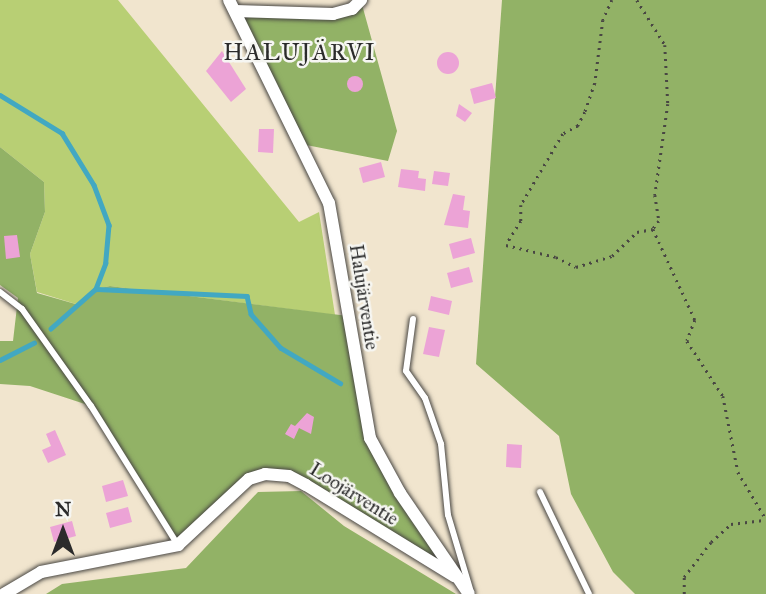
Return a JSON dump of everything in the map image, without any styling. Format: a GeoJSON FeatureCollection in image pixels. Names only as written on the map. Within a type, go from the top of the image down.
{"type":"FeatureCollection","features":[{"type":"Feature","properties":{"kind":"street"},"geometry":{"type":"LineString","coordinates":[[232,5],[333,14],[352,9],[361,0]]}},
{"type":"Feature","properties":{"kind":"street","name":"Halujärventie"},"geometry":{"type":"LineString","coordinates":[[232,5],[329,203],[370,438],[400,493],[470,594]]}},
{"type":"Feature","properties":{"kind":"street","name":"Loojärventie"},"geometry":{"type":"LineString","coordinates":[[178,545],[248,480],[265,474],[289,477],[458,578]]}},
{"type":"Feature","properties":{"kind":"street"},"geometry":{"type":"LineString","coordinates":[[4,594],[41,572],[178,545]]}},
{"type":"Feature","properties":{"kind":"lane"},"geometry":{"type":"LineString","coordinates":[[0,292],[22,309],[91,406],[178,545]]}},
{"type":"Feature","properties":{"kind":"lane"},"geometry":{"type":"LineString","coordinates":[[414,319],[406,371],[425,398],[441,444],[448,515],[469,574],[470,594]]}},
{"type":"Feature","properties":{"kind":"lane"},"geometry":{"type":"LineString","coordinates":[[540,492],[589,594]]}},
{"type":"Feature","properties":{"kind":"path"},"geometry":{"type":"LineString","coordinates":[[612,0],[603,20],[595,83],[585,112],[578,126],[563,134],[521,205],[521,221],[506,245],[556,257],[576,267],[612,256],[637,232],[653,229],[659,221],[655,195],[668,104],[665,45],[637,0]]}},
{"type":"Feature","properties":{"kind":"path"},"geometry":{"type":"LineString","coordinates":[[653,229],[695,320],[687,341],[723,396],[738,472],[765,519],[732,524],[711,542],[684,577],[684,594]]}},
{"type":"Feature","properties":{"kind":"green space"},"geometry":{"type":"Polygon","coordinates":[[[0,0],[118,0],[299,222],[319,212],[335,315],[110,286],[96,289],[79,305],[37,292],[30,254],[45,212],[44,182],[0,147],[0,0]]]}},
{"type":"Feature","properties":{"kind":"green space"},"geometry":{"type":"Polygon","coordinates":[[[502,0],[766,0],[766,594],[635,594],[613,572],[571,494],[559,436],[476,364],[502,0]]]}},
{"type":"Feature","properties":{"kind":"green space"},"geometry":{"type":"Polygon","coordinates":[[[361,1],[397,131],[388,161],[301,144],[235,11],[333,14],[361,1]]]}},
{"type":"Feature","properties":{"kind":"green space"},"geometry":{"type":"Polygon","coordinates":[[[0,147],[44,182],[45,212],[30,254],[37,293],[79,305],[96,289],[110,286],[348,316],[370,438],[458,578],[306,485],[265,474],[178,545],[91,406],[30,386],[0,384],[0,341],[13,341],[18,298],[0,285],[0,147]]]}},
{"type":"Feature","properties":{"kind":"green space"},"geometry":{"type":"Polygon","coordinates":[[[301,491],[344,526],[456,594],[46,594],[62,584],[186,568],[258,492],[301,491]]]}},
{"type":"Feature","properties":{"kind":"building"},"geometry":{"type":"Polygon","coordinates":[[[222,51],[246,89],[231,102],[206,71],[222,51]]]}},
{"type":"Feature","properties":{"kind":"building"},"geometry":{"type":"Polygon","coordinates":[[[448,52],[456,55],[459,63],[456,71],[448,74],[440,71],[437,63],[440,55],[448,52]]]}},
{"type":"Feature","properties":{"kind":"building"},"geometry":{"type":"Polygon","coordinates":[[[355,76],[361,78],[361,90],[355,92],[349,90],[347,84],[349,78],[355,76]]]}},
{"type":"Feature","properties":{"kind":"building"},"geometry":{"type":"Polygon","coordinates":[[[492,83],[496,98],[474,104],[470,89],[492,83]]]}},
{"type":"Feature","properties":{"kind":"building"},"geometry":{"type":"Polygon","coordinates":[[[459,104],[472,113],[465,122],[456,116],[459,104]]]}},
{"type":"Feature","properties":{"kind":"building"},"geometry":{"type":"Polygon","coordinates":[[[259,129],[274,129],[273,153],[258,152],[259,129]]]}},
{"type":"Feature","properties":{"kind":"building"},"geometry":{"type":"Polygon","coordinates":[[[381,162],[385,177],[363,183],[359,168],[381,162]]]}},
{"type":"Feature","properties":{"kind":"building"},"geometry":{"type":"Polygon","coordinates":[[[401,169],[419,171],[418,178],[426,179],[425,191],[398,187],[401,169]]]}},
{"type":"Feature","properties":{"kind":"building"},"geometry":{"type":"Polygon","coordinates":[[[434,171],[450,173],[448,186],[432,184],[434,171]]]}},
{"type":"Feature","properties":{"kind":"building"},"geometry":{"type":"Polygon","coordinates":[[[453,194],[465,196],[463,210],[470,211],[468,228],[444,225],[453,194]]]}},
{"type":"Feature","properties":{"kind":"building"},"geometry":{"type":"Polygon","coordinates":[[[17,235],[20,257],[6,259],[4,236],[17,235]]]}},
{"type":"Feature","properties":{"kind":"building"},"geometry":{"type":"Polygon","coordinates":[[[471,238],[475,253],[453,259],[449,244],[471,238]]]}},
{"type":"Feature","properties":{"kind":"building"},"geometry":{"type":"Polygon","coordinates":[[[469,267],[473,282],[451,288],[447,273],[469,267]]]}},
{"type":"Feature","properties":{"kind":"building"},"geometry":{"type":"Polygon","coordinates":[[[431,296],[452,301],[449,315],[428,310],[431,296]]]}},
{"type":"Feature","properties":{"kind":"building"},"geometry":{"type":"Polygon","coordinates":[[[429,327],[445,330],[439,357],[423,354],[429,327]]]}},
{"type":"Feature","properties":{"kind":"building"},"geometry":{"type":"Polygon","coordinates":[[[307,413],[314,417],[311,434],[299,428],[294,439],[285,434],[291,424],[295,426],[307,413]]]}},
{"type":"Feature","properties":{"kind":"building"},"geometry":{"type":"Polygon","coordinates":[[[55,430],[66,455],[48,463],[42,450],[51,446],[46,434],[55,430]]]}},
{"type":"Feature","properties":{"kind":"building"},"geometry":{"type":"Polygon","coordinates":[[[507,444],[522,445],[521,468],[506,467],[507,444]]]}},
{"type":"Feature","properties":{"kind":"building"},"geometry":{"type":"Polygon","coordinates":[[[123,480],[128,496],[106,502],[102,486],[123,480]]]}},
{"type":"Feature","properties":{"kind":"building"},"geometry":{"type":"Polygon","coordinates":[[[128,507],[132,522],[110,528],[106,513],[128,507]]]}},
{"type":"Feature","properties":{"kind":"building"},"geometry":{"type":"Polygon","coordinates":[[[72,521],[76,536],[54,542],[50,527],[72,521]]]}},
{"type":"Feature","properties":{"kind":"waterway"},"geometry":{"type":"LineString","coordinates":[[0,95],[62,133],[94,185],[109,225],[106,263],[96,289],[51,329]]}},
{"type":"Feature","properties":{"kind":"waterway"},"geometry":{"type":"LineString","coordinates":[[97,289],[247,296],[251,314],[281,348],[340,383]]}},
{"type":"Feature","properties":{"kind":"waterway"},"geometry":{"type":"LineString","coordinates":[[0,360],[34,343]]}},
{"type":"Feature","properties":{"kind":"district","name":"HALUJÄRVI"},"geometry":{"type":"Point","coordinates":[300,52]}}]}
